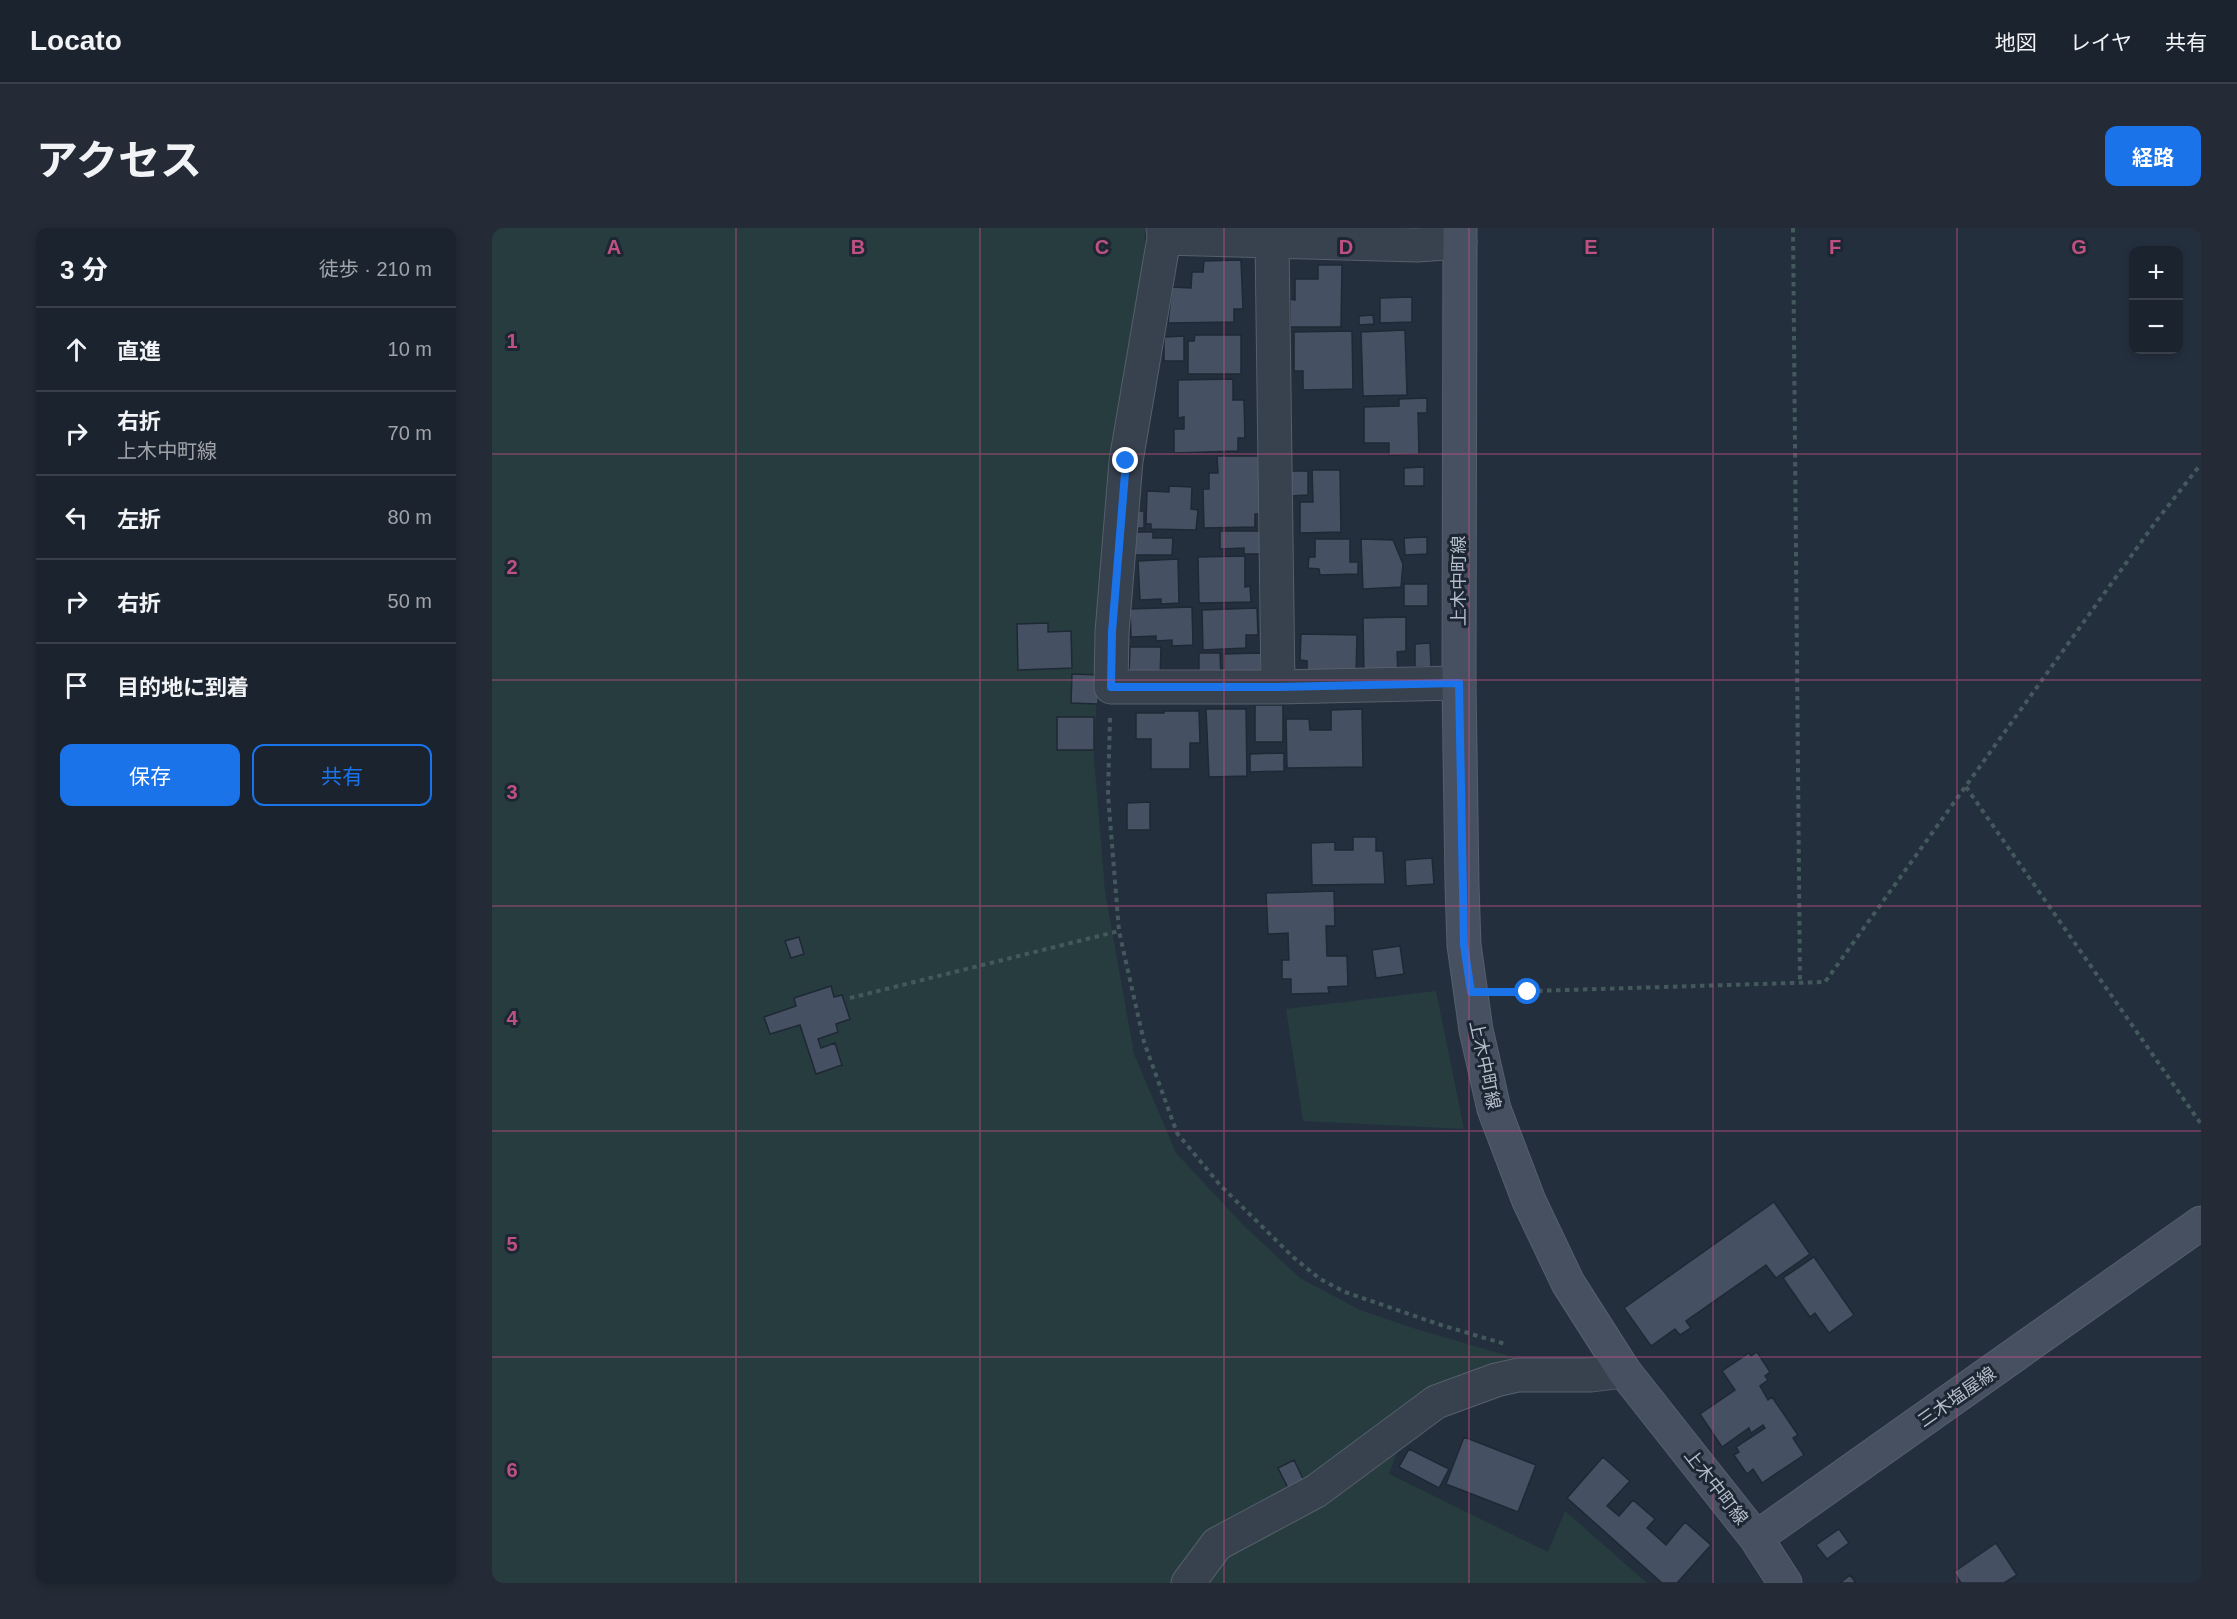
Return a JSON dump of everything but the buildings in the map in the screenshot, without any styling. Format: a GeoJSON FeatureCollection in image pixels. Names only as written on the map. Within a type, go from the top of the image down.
{"type":"FeatureCollection","features":[{"type":"Feature","properties":{"kind":"main road","name":"上木中町線"},"geometry":{"type":"LineString","coordinates":[[1460,235],[1459,683],[1464,945],[1476,1030],[1494,1109],[1529,1201],[1568,1283],[1624,1371],[1756,1539]]}},
{"type":"Feature","properties":{"kind":"main road","name":"三木塩屋線"},"geometry":{"type":"LineString","coordinates":[[1756,1539],[2201,1223]]}},
{"type":"Feature","properties":{"kind":"main road"},"geometry":{"type":"LineString","coordinates":[[1756,1539],[1785,1583]]}},
{"type":"Feature","properties":{"kind":"street"},"geometry":{"type":"LineString","coordinates":[[1459,683],[1278,687],[1111,687],[1112,632],[1126,461],[1164,233],[1272,241],[1417,245],[1460,235]]}},
{"type":"Feature","properties":{"kind":"street"},"geometry":{"type":"LineString","coordinates":[[1272,241],[1278,687]]}},
{"type":"Feature","properties":{"kind":"street"},"geometry":{"type":"LineString","coordinates":[[1188,1583],[1217,1544],[1316,1491],[1436,1402],[1496,1380],[1518,1375],[1591,1375],[1624,1371]]}},
{"type":"Feature","properties":{"kind":"path"},"geometry":{"type":"LineString","coordinates":[[1793,228],[1800,984]]}},
{"type":"Feature","properties":{"kind":"path"},"geometry":{"type":"LineString","coordinates":[[1471,992],[1825,982],[2157,520],[2201,464]]}},
{"type":"Feature","properties":{"kind":"path"},"geometry":{"type":"LineString","coordinates":[[1111,687],[1108,795],[1119,931],[1144,1042],[1176,1133],[1220,1185],[1293,1257],[1320,1279],[1344,1292],[1441,1326],[1513,1347]]}},
{"type":"Feature","properties":{"kind":"path"},"geometry":{"type":"LineString","coordinates":[[1966,787],[2201,1124]]}},
{"type":"Feature","properties":{"kind":"path"},"geometry":{"type":"LineString","coordinates":[[850,998],[1119,931]]}},
{"type":"Feature","properties":{"kind":"green space"},"geometry":{"type":"Polygon","coordinates":[[[492,228],[1145,228],[1144,274],[1120,393],[1117,457],[1104,530],[1094,758],[1105,891],[1134,1054],[1176,1153],[1243,1225],[1300,1278],[1360,1310],[1523,1360],[1418,1394],[1389,1474],[1548,1552],[1565,1511],[1647,1583],[492,1583],[492,228]]]}},
{"type":"Feature","properties":{"kind":"green space"},"geometry":{"type":"Polygon","coordinates":[[[1436,991],[1464,1129],[1303,1121],[1286,1009],[1436,991]]]}},
{"type":"Feature","properties":{"kind":"route"},"geometry":{"type":"LineString","coordinates":[[1126,461],[1112,632],[1111,687],[1415,686],[1459,683],[1464,945],[1471,992],[1528,992]]}}]}
